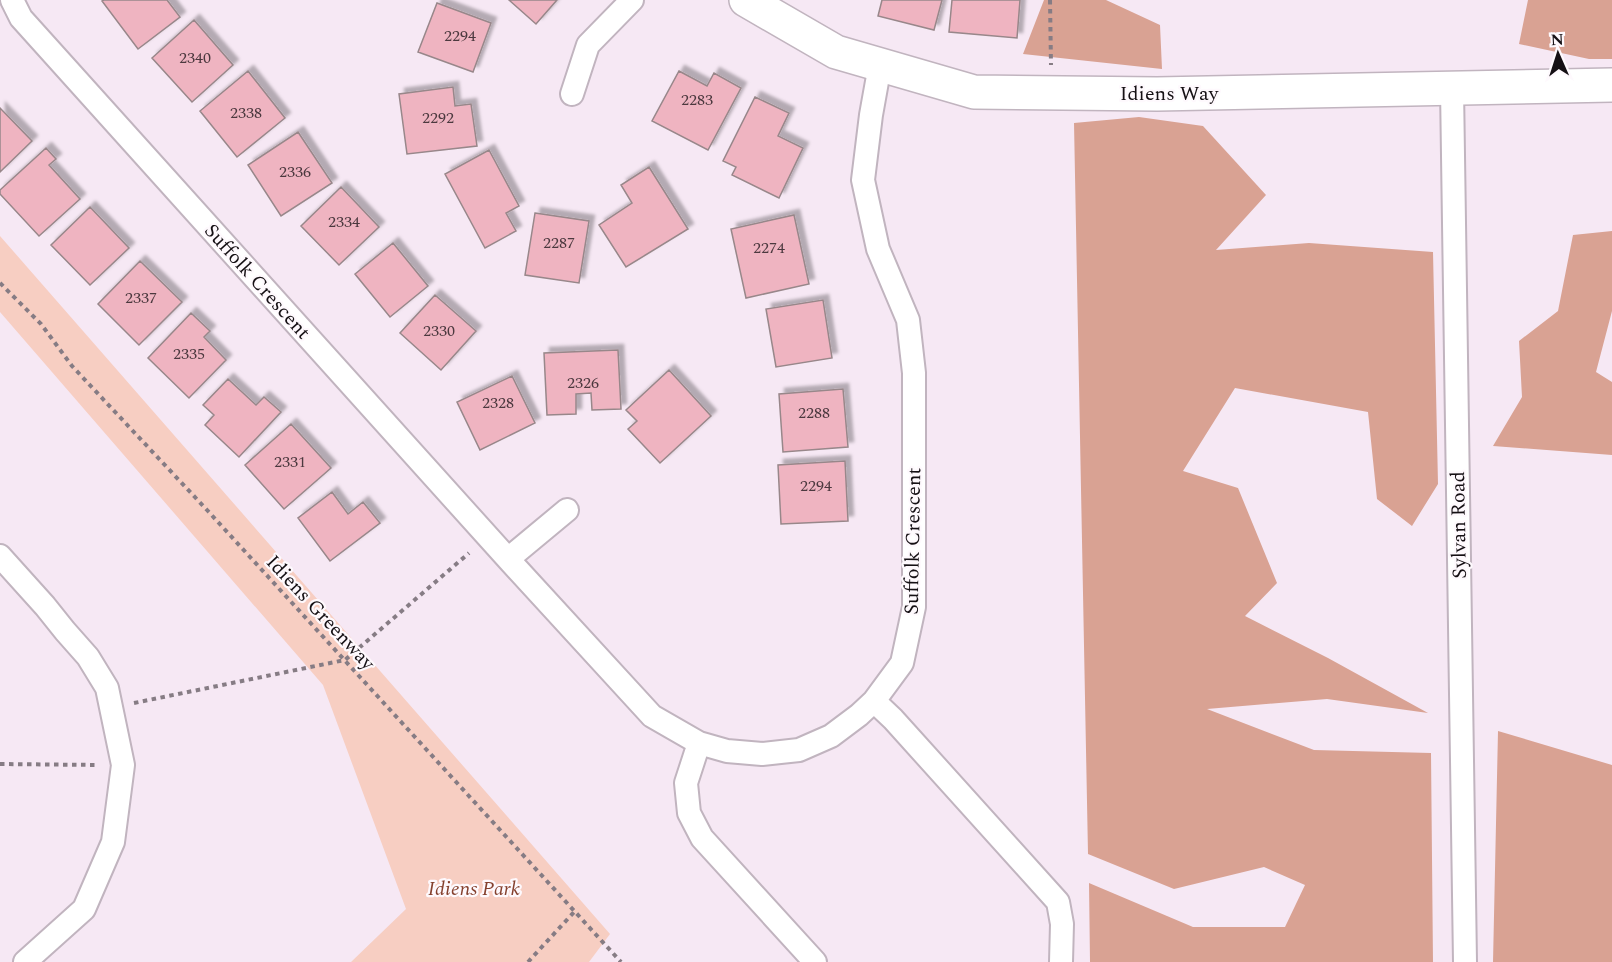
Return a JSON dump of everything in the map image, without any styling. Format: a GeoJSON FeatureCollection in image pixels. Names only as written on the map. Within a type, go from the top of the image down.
{"type":"FeatureCollection","features":[{"type":"Feature","properties":{"kind":"street","name":"Suffolk Crescent"},"geometry":{"type":"LineString","coordinates":[[12,0],[21,18],[652,716],[699,743],[727,751],[762,754],[799,750],[831,736],[860,715],[874,701],[902,663],[914,607],[914,373],[908,320],[878,249],[863,180],[880,65]]}},
{"type":"Feature","properties":{"kind":"street"},"geometry":{"type":"LineString","coordinates":[[572,94],[588,45],[632,0]]}},
{"type":"Feature","properties":{"kind":"street","name":"Idiens Way"},"geometry":{"type":"LineString","coordinates":[[746,0],[836,52],[974,92],[1157,94],[1612,85]]}},
{"type":"Feature","properties":{"kind":"street","name":"Sylvan Road"},"geometry":{"type":"LineString","coordinates":[[1452,88],[1465,962]]}},
{"type":"Feature","properties":{"kind":"street"},"geometry":{"type":"LineString","coordinates":[[508,559],[567,510]]}},
{"type":"Feature","properties":{"kind":"street"},"geometry":{"type":"LineString","coordinates":[[0,556],[88,657],[106,688],[123,765],[113,842],[84,909],[25,962]]}},
{"type":"Feature","properties":{"kind":"street"},"geometry":{"type":"LineString","coordinates":[[874,701],[893,719],[1058,902],[1062,924],[1061,962]]}},
{"type":"Feature","properties":{"kind":"street"},"geometry":{"type":"LineString","coordinates":[[699,743],[686,783],[689,813],[702,838],[814,962]]}},
{"type":"Feature","properties":{"kind":"path"},"geometry":{"type":"LineString","coordinates":[[1050,0],[1052,92]]}},
{"type":"Feature","properties":{"kind":"path","name":"Idiens Greenway"},"geometry":{"type":"LineString","coordinates":[[0,283],[41,324],[72,366],[621,962]]}},
{"type":"Feature","properties":{"kind":"path"},"geometry":{"type":"LineString","coordinates":[[111,708],[345,660],[488,537]]}},
{"type":"Feature","properties":{"kind":"path"},"geometry":{"type":"LineString","coordinates":[[0,764],[123,765]]}},
{"type":"Feature","properties":{"kind":"path"},"geometry":{"type":"LineString","coordinates":[[528,962],[574,911]]}},
{"type":"Feature","properties":{"kind":"green space","name":"Idiens Park"},"geometry":{"type":"Polygon","coordinates":[[[0,236],[610,934],[589,962],[351,962],[406,909],[323,685],[0,312],[0,236]]]}},
{"type":"Feature","properties":{"kind":"shaded area"},"geometry":{"type":"Polygon","coordinates":[[[1044,0],[1106,0],[1160,25],[1162,69],[1023,54],[1044,0]]]}},
{"type":"Feature","properties":{"kind":"shaded area"},"geometry":{"type":"Polygon","coordinates":[[[1528,0],[1612,0],[1612,59],[1589,59],[1519,44],[1528,0]]]}},
{"type":"Feature","properties":{"kind":"shaded area"},"geometry":{"type":"Polygon","coordinates":[[[1139,117],[1203,126],[1266,195],[1216,250],[1309,243],[1433,252],[1438,484],[1412,526],[1377,499],[1368,412],[1235,388],[1183,471],[1238,488],[1277,583],[1245,616],[1428,713],[1327,699],[1207,709],[1314,750],[1431,753],[1433,962],[1090,962],[1089,883],[1193,927],[1285,927],[1305,885],[1264,867],[1174,889],[1088,854],[1074,123],[1139,117]]]}},
{"type":"Feature","properties":{"kind":"shaded area"},"geometry":{"type":"Polygon","coordinates":[[[1612,231],[1612,311],[1596,372],[1612,382],[1612,455],[1493,446],[1522,397],[1519,341],[1558,311],[1573,235],[1612,231]]]}},
{"type":"Feature","properties":{"kind":"shaded area"},"geometry":{"type":"Polygon","coordinates":[[[1498,731],[1612,765],[1612,962],[1493,962],[1498,731]]]}},
{"type":"Feature","properties":{"kind":"building"},"geometry":{"type":"Polygon","coordinates":[[[167,0],[180,17],[138,49],[102,1],[167,0]]]}},
{"type":"Feature","properties":{"kind":"building"},"geometry":{"type":"Polygon","coordinates":[[[509,0],[557,0],[536,24],[509,0]]]}},
{"type":"Feature","properties":{"kind":"building"},"geometry":{"type":"Polygon","coordinates":[[[882,0],[942,0],[934,30],[878,16],[882,0]]]}},
{"type":"Feature","properties":{"kind":"building"},"geometry":{"type":"Polygon","coordinates":[[[952,0],[1020,0],[1017,38],[949,32],[952,0]]]}},
{"type":"Feature","properties":{"kind":"building"},"geometry":{"type":"Polygon","coordinates":[[[437,3],[491,23],[473,72],[418,52],[437,3]]]}},
{"type":"Feature","properties":{"kind":"building"},"geometry":{"type":"Polygon","coordinates":[[[194,20],[233,65],[192,102],[152,58],[194,20]]]}},
{"type":"Feature","properties":{"kind":"building"},"geometry":{"type":"Polygon","coordinates":[[[248,71],[285,118],[237,157],[200,111],[248,71]]]}},
{"type":"Feature","properties":{"kind":"building"},"geometry":{"type":"Polygon","coordinates":[[[679,71],[707,86],[714,73],[741,88],[708,150],[652,121],[679,71]]]}},
{"type":"Feature","properties":{"kind":"building"},"geometry":{"type":"Polygon","coordinates":[[[453,87],[455,106],[471,104],[477,146],[407,154],[399,94],[453,87]]]}},
{"type":"Feature","properties":{"kind":"building"},"geometry":{"type":"Polygon","coordinates":[[[755,97],[789,113],[778,136],[803,148],[779,198],[732,175],[736,167],[723,161],[755,97]]]}},
{"type":"Feature","properties":{"kind":"building"},"geometry":{"type":"Polygon","coordinates":[[[0,108],[32,141],[0,172],[0,108]]]}},
{"type":"Feature","properties":{"kind":"building"},"geometry":{"type":"Polygon","coordinates":[[[298,132],[332,183],[281,216],[248,165],[298,132]]]}},
{"type":"Feature","properties":{"kind":"building"},"geometry":{"type":"Polygon","coordinates":[[[46,148],[56,159],[49,165],[80,199],[39,236],[0,194],[0,190],[46,148]]]}},
{"type":"Feature","properties":{"kind":"building"},"geometry":{"type":"Polygon","coordinates":[[[489,150],[519,206],[506,213],[516,231],[485,248],[445,174],[489,150]]]}},
{"type":"Feature","properties":{"kind":"building"},"geometry":{"type":"Polygon","coordinates":[[[649,167],[688,229],[626,267],[599,225],[632,203],[621,185],[649,167]]]}},
{"type":"Feature","properties":{"kind":"building"},"geometry":{"type":"Polygon","coordinates":[[[341,187],[379,227],[339,265],[301,226],[341,187]]]}},
{"type":"Feature","properties":{"kind":"building"},"geometry":{"type":"Polygon","coordinates":[[[90,207],[129,248],[90,285],[51,245],[90,207]]]}},
{"type":"Feature","properties":{"kind":"building"},"geometry":{"type":"Polygon","coordinates":[[[535,213],[589,221],[579,283],[525,275],[535,213]]]}},
{"type":"Feature","properties":{"kind":"building"},"geometry":{"type":"Polygon","coordinates":[[[794,215],[809,284],[746,298],[731,229],[794,215]]]}},
{"type":"Feature","properties":{"kind":"building"},"geometry":{"type":"Polygon","coordinates":[[[393,243],[428,286],[390,317],[355,274],[393,243]]]}},
{"type":"Feature","properties":{"kind":"building"},"geometry":{"type":"Polygon","coordinates":[[[140,261],[182,302],[139,345],[98,304],[140,261]]]}},
{"type":"Feature","properties":{"kind":"building"},"geometry":{"type":"Polygon","coordinates":[[[435,295],[476,331],[441,370],[400,333],[435,295]]]}},
{"type":"Feature","properties":{"kind":"building"},"geometry":{"type":"Polygon","coordinates":[[[823,300],[832,358],[776,367],[766,309],[823,300]]]}},
{"type":"Feature","properties":{"kind":"building"},"geometry":{"type":"Polygon","coordinates":[[[191,313],[210,331],[204,337],[226,360],[189,398],[148,358],[191,313]]]}},
{"type":"Feature","properties":{"kind":"building"},"geometry":{"type":"Polygon","coordinates":[[[618,350],[621,409],[592,410],[591,393],[576,394],[576,414],[547,415],[544,353],[618,350]]]}},
{"type":"Feature","properties":{"kind":"building"},"geometry":{"type":"Polygon","coordinates":[[[669,370],[711,416],[660,463],[628,429],[637,421],[626,410],[669,370]]]}},
{"type":"Feature","properties":{"kind":"building"},"geometry":{"type":"Polygon","coordinates":[[[512,376],[535,423],[480,450],[457,402],[512,376]]]}},
{"type":"Feature","properties":{"kind":"building"},"geometry":{"type":"Polygon","coordinates":[[[228,379],[256,405],[264,397],[281,412],[239,457],[205,425],[214,415],[203,405],[228,379]]]}},
{"type":"Feature","properties":{"kind":"building"},"geometry":{"type":"Polygon","coordinates":[[[843,389],[848,447],[783,452],[779,394],[843,389]]]}},
{"type":"Feature","properties":{"kind":"building"},"geometry":{"type":"Polygon","coordinates":[[[291,424],[331,468],[284,509],[245,465],[291,424]]]}},
{"type":"Feature","properties":{"kind":"building"},"geometry":{"type":"Polygon","coordinates":[[[845,461],[848,521],[781,524],[778,465],[845,461]]]}},
{"type":"Feature","properties":{"kind":"building"},"geometry":{"type":"Polygon","coordinates":[[[332,492],[348,514],[363,502],[380,523],[330,561],[298,518],[332,492]]]}}]}
